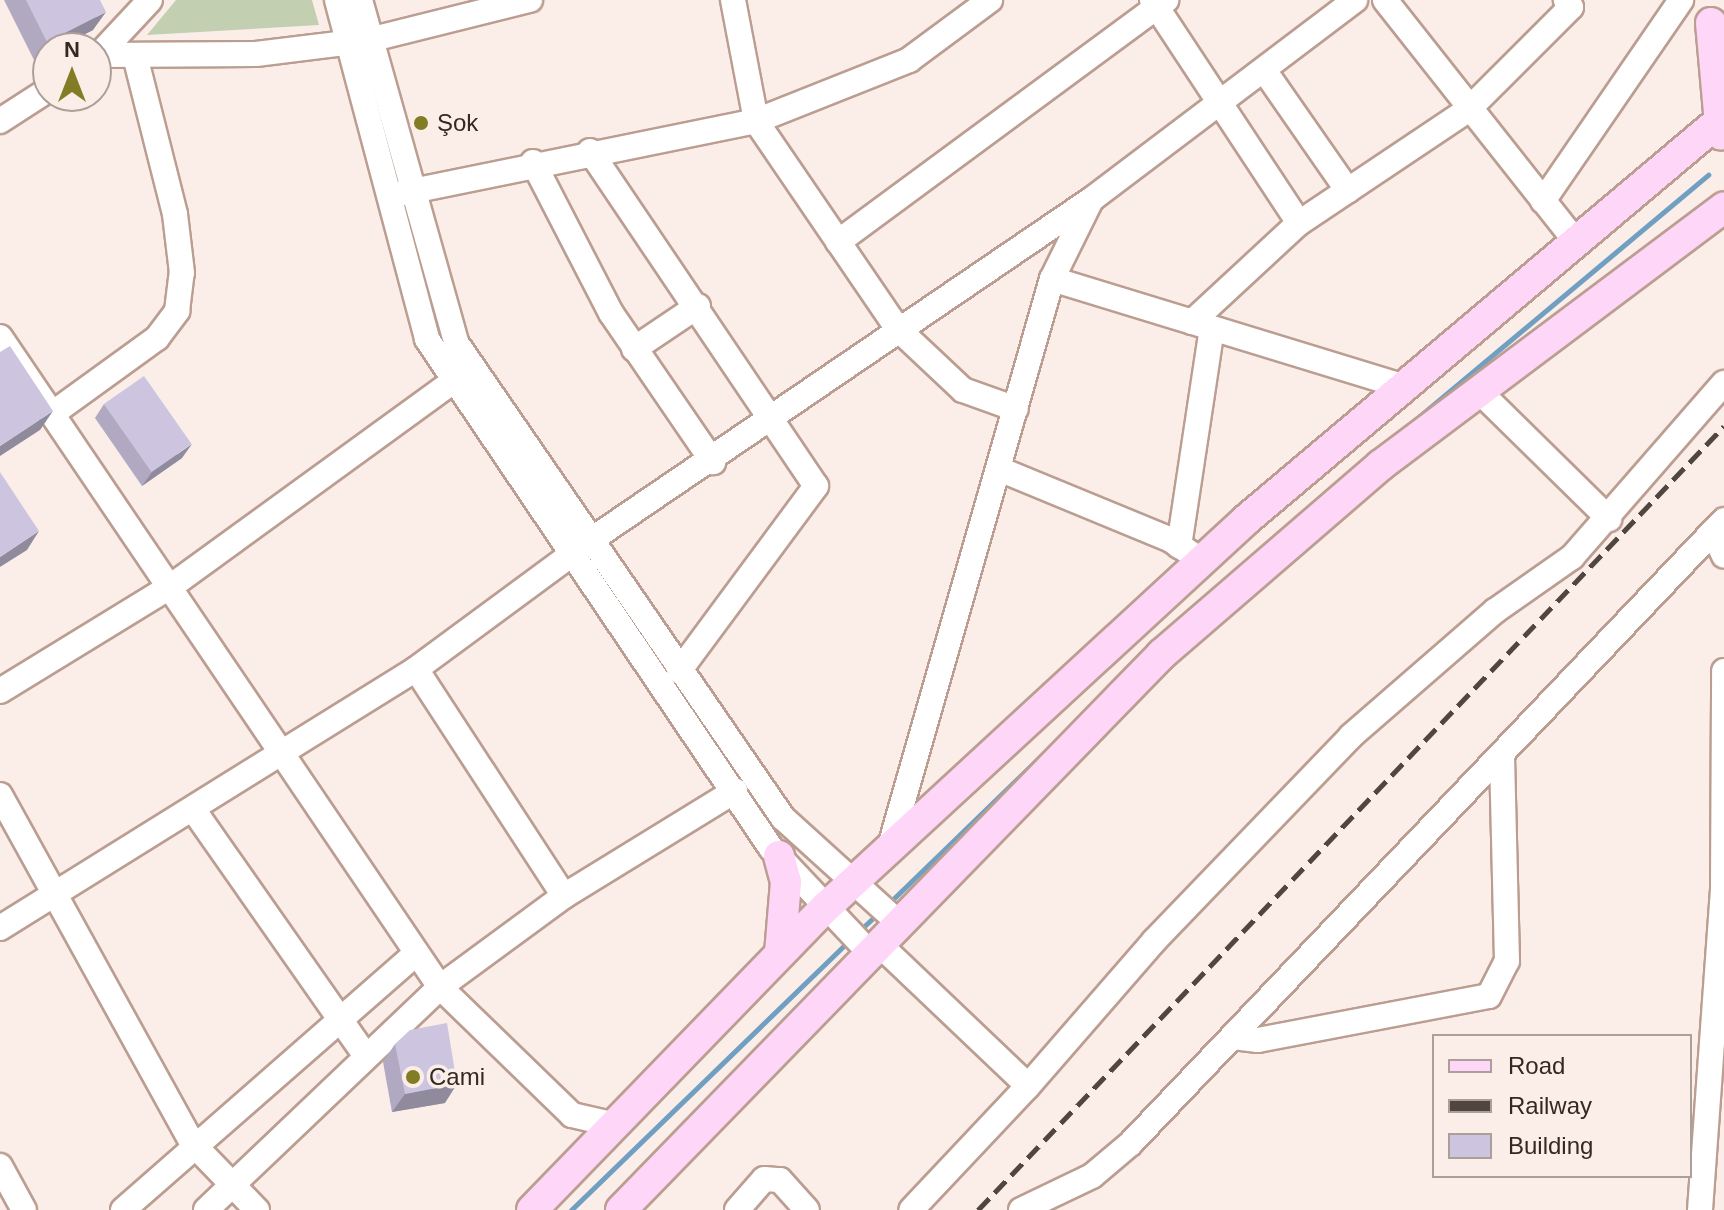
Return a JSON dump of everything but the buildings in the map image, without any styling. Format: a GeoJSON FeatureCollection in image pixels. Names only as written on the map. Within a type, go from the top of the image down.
{"type":"FeatureCollection","features":[{"type":"Feature","properties":{"kind":"main road"},"geometry":{"type":"LineString","coordinates":[[532,1210],[780,953],[861,884],[1191,554],[1406,387],[1575,241],[1721,127],[1711,20]]}},
{"type":"Feature","properties":{"kind":"main road"},"geometry":{"type":"LineString","coordinates":[[621,1210],[881,936],[1162,654],[1381,465],[1483,395],[1724,207]]}},
{"type":"Feature","properties":{"kind":"main road"},"geometry":{"type":"LineString","coordinates":[[779,856],[786,882],[780,953]]}},
{"type":"Feature","properties":{"kind":"street"},"geometry":{"type":"LineString","coordinates":[[337,0],[358,41],[413,192],[457,344],[735,791],[779,856],[830,912],[881,936],[1028,1086]]}},
{"type":"Feature","properties":{"kind":"street"},"geometry":{"type":"LineString","coordinates":[[360,0],[358,41],[387,196],[427,339],[452,382],[679,671],[783,818],[822,861],[861,884],[881,936]]}},
{"type":"Feature","properties":{"kind":"street"},"geometry":{"type":"LineString","coordinates":[[112,58],[136,60],[358,41],[530,0]]}},
{"type":"Feature","properties":{"kind":"street"},"geometry":{"type":"LineString","coordinates":[[733,0],[756,121],[898,329],[963,390],[1016,409]]}},
{"type":"Feature","properties":{"kind":"street"},"geometry":{"type":"LineString","coordinates":[[387,196],[533,162],[756,121],[909,60],[990,0]]}},
{"type":"Feature","properties":{"kind":"street"},"geometry":{"type":"LineString","coordinates":[[0,928],[61,896],[416,669],[583,546],[713,462],[898,329],[1092,199],[1355,0]]}},
{"type":"Feature","properties":{"kind":"street"},"geometry":{"type":"LineString","coordinates":[[1385,0],[1575,241]]}},
{"type":"Feature","properties":{"kind":"street"},"geometry":{"type":"LineString","coordinates":[[999,469],[1191,554],[1202,325],[1299,223],[1469,109],[1571,7],[1566,0]]}},
{"type":"Feature","properties":{"kind":"street"},"geometry":{"type":"LineString","coordinates":[[1543,201],[1681,0]]}},
{"type":"Feature","properties":{"kind":"street"},"geometry":{"type":"LineString","coordinates":[[838,242],[1158,2],[1218,106],[1299,223]]}},
{"type":"Feature","properties":{"kind":"street"},"geometry":{"type":"LineString","coordinates":[[112,40],[142,4]]}},
{"type":"Feature","properties":{"kind":"street"},"geometry":{"type":"LineString","coordinates":[[52,414],[157,338],[177,311],[182,273],[175,214],[136,60]]}},
{"type":"Feature","properties":{"kind":"street"},"geometry":{"type":"LineString","coordinates":[[1264,70],[1348,191]]}},
{"type":"Feature","properties":{"kind":"street"},"geometry":{"type":"LineString","coordinates":[[0,121],[32,100]]}},
{"type":"Feature","properties":{"kind":"street"},"geometry":{"type":"LineString","coordinates":[[590,151],[776,417],[816,486],[679,671]]}},
{"type":"Feature","properties":{"kind":"street"},"geometry":{"type":"LineString","coordinates":[[533,162],[634,349],[713,462]]}},
{"type":"Feature","properties":{"kind":"street"},"geometry":{"type":"LineString","coordinates":[[888,856],[1052,279],[1092,199]]}},
{"type":"Feature","properties":{"kind":"street"},"geometry":{"type":"LineString","coordinates":[[1052,279],[1406,387]]}},
{"type":"Feature","properties":{"kind":"street"},"geometry":{"type":"LineString","coordinates":[[634,349],[698,306]]}},
{"type":"Feature","properties":{"kind":"street"},"geometry":{"type":"LineString","coordinates":[[1,341],[440,987],[572,1115],[616,1125]]}},
{"type":"Feature","properties":{"kind":"street"},"geometry":{"type":"LineString","coordinates":[[0,691],[170,587],[452,382]]}},
{"type":"Feature","properties":{"kind":"street"},"geometry":{"type":"LineString","coordinates":[[911,1210],[1028,1086],[1154,941],[1351,736],[1495,611],[1572,557],[1609,519],[1724,383]]}},
{"type":"Feature","properties":{"kind":"street"},"geometry":{"type":"LineString","coordinates":[[1483,395],[1609,519]]}},
{"type":"Feature","properties":{"kind":"street"},"geometry":{"type":"LineString","coordinates":[[1718,526],[1724,556]]}},
{"type":"Feature","properties":{"kind":"street"},"geometry":{"type":"LineString","coordinates":[[1021,1210],[1092,1176],[1233,1037],[1718,526]]}},
{"type":"Feature","properties":{"kind":"street"},"geometry":{"type":"LineString","coordinates":[[416,669],[564,896]]}},
{"type":"Feature","properties":{"kind":"street"},"geometry":{"type":"LineString","coordinates":[[1700,1210],[1723,886],[1724,671]]}},
{"type":"Feature","properties":{"kind":"street"},"geometry":{"type":"LineString","coordinates":[[1233,1037],[1258,1040],[1489,996],[1507,961],[1502,754]]}},
{"type":"Feature","properties":{"kind":"street"},"geometry":{"type":"LineString","coordinates":[[206,1210],[364,1053],[440,987],[564,896],[735,791]]}},
{"type":"Feature","properties":{"kind":"street"},"geometry":{"type":"LineString","coordinates":[[0,795],[61,896],[193,1144],[228,1185],[257,1210]]}},
{"type":"Feature","properties":{"kind":"street"},"geometry":{"type":"LineString","coordinates":[[195,812],[364,1053]]}},
{"type":"Feature","properties":{"kind":"street"},"geometry":{"type":"LineString","coordinates":[[123,1210],[193,1144],[417,953]]}},
{"type":"Feature","properties":{"kind":"street"},"geometry":{"type":"LineString","coordinates":[[572,1115],[579,1163]]}},
{"type":"Feature","properties":{"kind":"street"},"geometry":{"type":"LineString","coordinates":[[0,1166],[24,1210]]}},
{"type":"Feature","properties":{"kind":"street"},"geometry":{"type":"LineString","coordinates":[[737,1210],[764,1179],[780,1180],[807,1210]]}},
{"type":"Feature","properties":{"kind":"green space"},"geometry":{"type":"Polygon","coordinates":[[[176,0],[312,0],[319,25],[147,35],[176,0]]]}},
{"type":"Feature","properties":{"kind":"waterway"},"geometry":{"type":"LineString","coordinates":[[1403,430],[1708,175]]}},
{"type":"Feature","properties":{"kind":"waterway"},"geometry":{"type":"LineString","coordinates":[[888,904],[1056,741]]}},
{"type":"Feature","properties":{"kind":"waterway"},"geometry":{"type":"LineString","coordinates":[[859,931],[878,913]]}},
{"type":"Feature","properties":{"kind":"waterway"},"geometry":{"type":"LineString","coordinates":[[571,1210],[849,941]]}},
{"type":"Feature","properties":{"kind":"railway"},"geometry":{"type":"LineString","coordinates":[[978,1210],[1724,426]]}},
{"type":"Feature","properties":{"kind":"place","name":"Şok"},"geometry":{"type":"Point","coordinates":[421,123]}},
{"type":"Feature","properties":{"kind":"place","name":"Cami"},"geometry":{"type":"Point","coordinates":[413,1077]}}]}
